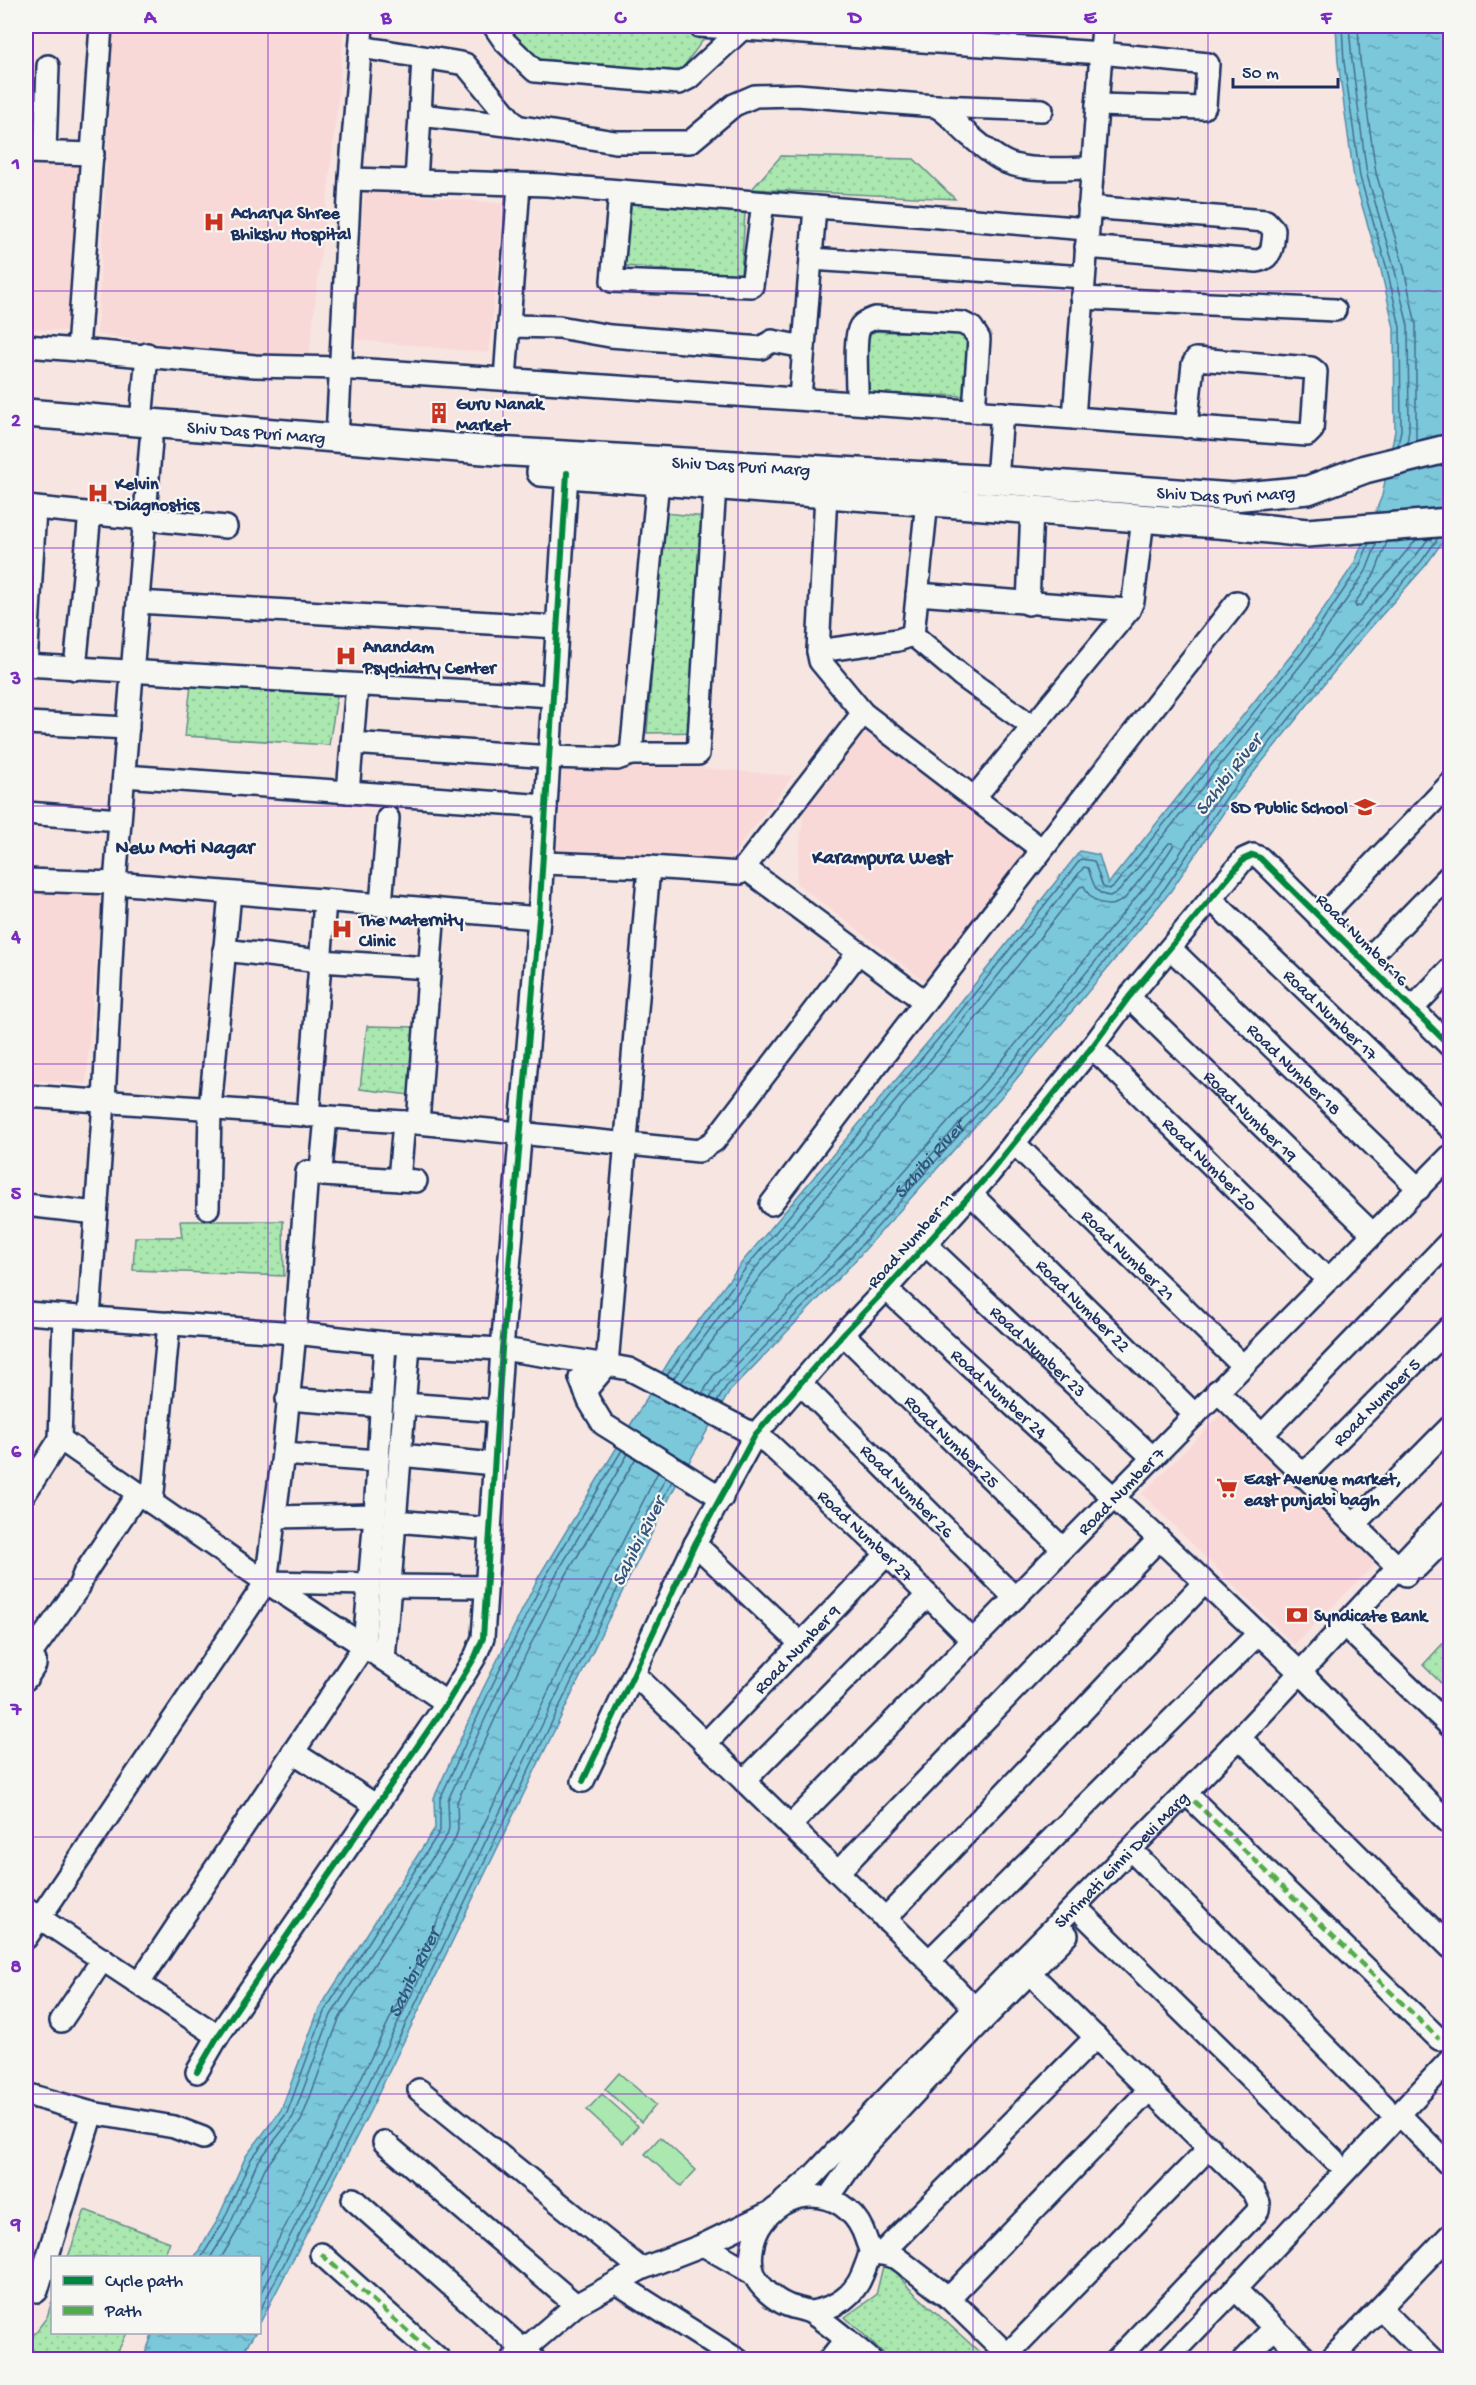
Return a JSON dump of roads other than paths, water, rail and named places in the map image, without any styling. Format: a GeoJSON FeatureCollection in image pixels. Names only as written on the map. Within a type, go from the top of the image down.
{"type":"FeatureCollection","features":[{"type":"Feature","properties":{"kind":"main road","name":"Shiv Das Puri Marg"},"geometry":{"type":"LineString","coordinates":[[26,413],[146,432],[567,473],[1307,533],[1450,522]]}},
{"type":"Feature","properties":{"kind":"main road","name":"Shiv Das Puri Marg"},"geometry":{"type":"LineString","coordinates":[[26,432],[146,432],[337,438],[496,451],[997,480],[1233,497],[1308,490],[1365,469],[1450,448]]}},
{"type":"Feature","properties":{"kind":"main road"},"geometry":{"type":"LineString","coordinates":[[1307,533],[1308,490]]}},
{"type":"Feature","properties":{"kind":"street"},"geometry":{"type":"LineString","coordinates":[[78,350],[101,26]]}},
{"type":"Feature","properties":{"kind":"street"},"geometry":{"type":"LineString","coordinates":[[337,438],[350,178],[362,26]]}},
{"type":"Feature","properties":{"kind":"street"},"geometry":{"type":"LineString","coordinates":[[494,26],[505,42],[535,71],[679,83],[689,78],[742,29]]}},
{"type":"Feature","properties":{"kind":"street"},"geometry":{"type":"LineString","coordinates":[[699,26],[929,34],[1207,63],[1208,65],[1203,108],[1097,105]]}},
{"type":"Feature","properties":{"kind":"street"},"geometry":{"type":"LineString","coordinates":[[1074,418],[1103,26]]}},
{"type":"Feature","properties":{"kind":"street"},"geometry":{"type":"LineString","coordinates":[[361,47],[465,64],[516,126]]}},
{"type":"Feature","properties":{"kind":"street"},"geometry":{"type":"LineString","coordinates":[[416,181],[423,57]]}},
{"type":"Feature","properties":{"kind":"street"},"geometry":{"type":"LineString","coordinates":[[48,66],[35,152],[93,154]]}},
{"type":"Feature","properties":{"kind":"street"},"geometry":{"type":"LineString","coordinates":[[420,115],[516,126],[615,142],[690,142],[734,105],[755,96],[797,95],[935,106],[1042,110]]}},
{"type":"Feature","properties":{"kind":"street"},"geometry":{"type":"LineString","coordinates":[[935,106],[947,112],[964,132],[1008,163],[1022,167],[1092,168]]}},
{"type":"Feature","properties":{"kind":"street"},"geometry":{"type":"LineString","coordinates":[[350,178],[519,184],[815,207],[1086,238],[1257,261],[1270,255],[1274,230],[1266,221],[1089,207]]}},
{"type":"Feature","properties":{"kind":"street"},"geometry":{"type":"LineString","coordinates":[[505,379],[519,184]]}},
{"type":"Feature","properties":{"kind":"street"},"geometry":{"type":"LineString","coordinates":[[620,192],[612,281],[752,286],[763,203]]}},
{"type":"Feature","properties":{"kind":"street"},"geometry":{"type":"LineString","coordinates":[[800,398],[815,207]]}},
{"type":"Feature","properties":{"kind":"street"},"geometry":{"type":"LineString","coordinates":[[811,260],[1335,310]]}},
{"type":"Feature","properties":{"kind":"street"},"geometry":{"type":"LineString","coordinates":[[857,402],[857,337],[860,326],[875,318],[962,323],[972,328],[979,339],[974,411]]}},
{"type":"Feature","properties":{"kind":"street"},"geometry":{"type":"LineString","coordinates":[[509,326],[559,327],[610,336],[761,348],[772,341],[804,346]]}},
{"type":"Feature","properties":{"kind":"street"},"geometry":{"type":"LineString","coordinates":[[26,346],[147,354],[255,366],[339,368],[800,398],[1186,427],[1310,434],[1316,372],[1311,368],[1196,359],[1193,364],[1186,427]]}},
{"type":"Feature","properties":{"kind":"street"},"geometry":{"type":"LineString","coordinates":[[88,1318],[104,1101],[115,883],[145,517],[147,354]]}},
{"type":"Feature","properties":{"kind":"street"},"geometry":{"type":"LineString","coordinates":[[997,480],[1002,413]]}},
{"type":"Feature","properties":{"kind":"street"},"geometry":{"type":"LineString","coordinates":[[197,2072],[218,2036],[447,1703],[480,1648],[483,1638],[502,1349],[522,1134],[543,863],[567,473]]}},
{"type":"Feature","properties":{"kind":"street"},"geometry":{"type":"LineString","coordinates":[[632,754],[658,480]]}},
{"type":"Feature","properties":{"kind":"street"},"geometry":{"type":"LineString","coordinates":[[352,743],[549,757],[617,759],[632,754],[698,754],[715,485]]}},
{"type":"Feature","properties":{"kind":"street"},"geometry":{"type":"LineString","coordinates":[[826,494],[818,651],[825,669],[863,713],[1041,849]]}},
{"type":"Feature","properties":{"kind":"street"},"geometry":{"type":"LineString","coordinates":[[913,635],[927,501]]}},
{"type":"Feature","properties":{"kind":"street"},"geometry":{"type":"LineString","coordinates":[[226,527],[30,507],[26,666],[553,696]]}},
{"type":"Feature","properties":{"kind":"street"},"geometry":{"type":"LineString","coordinates":[[1028,604],[1032,510]]}},
{"type":"Feature","properties":{"kind":"street"},"geometry":{"type":"LineString","coordinates":[[75,669],[90,513]]}},
{"type":"Feature","properties":{"kind":"street"},"geometry":{"type":"LineString","coordinates":[[974,798],[1129,610],[1133,601],[1143,518]]}},
{"type":"Feature","properties":{"kind":"street"},"geometry":{"type":"LineString","coordinates":[[916,594],[1129,610]]}},
{"type":"Feature","properties":{"kind":"street"},"geometry":{"type":"LineString","coordinates":[[138,602],[557,627]]}},
{"type":"Feature","properties":{"kind":"street"},"geometry":{"type":"LineString","coordinates":[[771,1204],[1041,849],[1237,602]]}},
{"type":"Feature","properties":{"kind":"street"},"geometry":{"type":"LineString","coordinates":[[818,651],[898,640],[913,635]]}},
{"type":"Feature","properties":{"kind":"street"},"geometry":{"type":"LineString","coordinates":[[913,635],[962,676],[1033,727]]}},
{"type":"Feature","properties":{"kind":"street"},"geometry":{"type":"LineString","coordinates":[[348,792],[357,685]]}},
{"type":"Feature","properties":{"kind":"street"},"geometry":{"type":"LineString","coordinates":[[543,863],[740,873],[863,713]]}},
{"type":"Feature","properties":{"kind":"street"},"geometry":{"type":"LineString","coordinates":[[26,723],[128,728]]}},
{"type":"Feature","properties":{"kind":"street"},"geometry":{"type":"LineString","coordinates":[[124,776],[546,806]]}},
{"type":"Feature","properties":{"kind":"street"},"geometry":{"type":"LineString","coordinates":[[1320,919],[1450,784]]}},
{"type":"Feature","properties":{"kind":"street"},"geometry":{"type":"LineString","coordinates":[[26,813],[120,820]]}},
{"type":"Feature","properties":{"kind":"street"},"geometry":{"type":"LineString","coordinates":[[381,905],[388,818]]}},
{"type":"Feature","properties":{"kind":"street","name":"Road Number 16"},"geometry":{"type":"LineString","coordinates":[[1253,855],[1260,858],[1450,1046]]}},
{"type":"Feature","properties":{"kind":"street","name":"Road Number 11"},"geometry":{"type":"LineString","coordinates":[[583,1781],[695,1544],[715,1495],[751,1432],[800,1383],[971,1194],[1237,867],[1244,859],[1253,855]]}},
{"type":"Feature","properties":{"kind":"street"},"geometry":{"type":"LineString","coordinates":[[585,1391],[607,1365],[650,867]]}},
{"type":"Feature","properties":{"kind":"street"},"geometry":{"type":"LineString","coordinates":[[745,868],[924,1001]]}},
{"type":"Feature","properties":{"kind":"street"},"geometry":{"type":"LineString","coordinates":[[1365,962],[1450,875]]}},
{"type":"Feature","properties":{"kind":"street"},"geometry":{"type":"LineString","coordinates":[[26,880],[115,883],[539,918]]}},
{"type":"Feature","properties":{"kind":"street"},"geometry":{"type":"LineString","coordinates":[[208,1208],[210,1109],[230,893]]}},
{"type":"Feature","properties":{"kind":"street","name":"Road Number 17"},"geometry":{"type":"LineString","coordinates":[[1212,900],[1450,1128]]}},
{"type":"Feature","properties":{"kind":"street"},"geometry":{"type":"LineString","coordinates":[[325,901],[320,961],[317,1116],[323,1175],[408,1180],[411,1123],[434,909]]}},
{"type":"Feature","properties":{"kind":"street","name":"Road Number 18"},"geometry":{"type":"LineString","coordinates":[[1171,949],[1419,1189]]}},
{"type":"Feature","properties":{"kind":"street"},"geometry":{"type":"LineString","coordinates":[[224,950],[320,961],[429,968]]}},
{"type":"Feature","properties":{"kind":"street"},"geometry":{"type":"LineString","coordinates":[[26,1096],[411,1123],[699,1151],[707,1147],[858,952]]}},
{"type":"Feature","properties":{"kind":"street"},"geometry":{"type":"LineString","coordinates":[[1412,1009],[1450,969]]}},
{"type":"Feature","properties":{"kind":"street","name":"Road Number 19"},"geometry":{"type":"LineString","coordinates":[[1129,997],[1373,1234]]}},
{"type":"Feature","properties":{"kind":"street","name":"Road Number 20"},"geometry":{"type":"LineString","coordinates":[[1092,1047],[1328,1280]]}},
{"type":"Feature","properties":{"kind":"street","name":"Road Number 21"},"geometry":{"type":"LineString","coordinates":[[1014,1143],[1243,1366]]}},
{"type":"Feature","properties":{"kind":"street","name":"Road Number 7"},"geometry":{"type":"LineString","coordinates":[[790,1826],[1450,1156]]}},
{"type":"Feature","properties":{"kind":"street"},"geometry":{"type":"LineString","coordinates":[[26,1938],[33,1914],[266,1582],[283,1454],[307,1172]]}},
{"type":"Feature","properties":{"kind":"street","name":"Road Number 22"},"geometry":{"type":"LineString","coordinates":[[971,1194],[1195,1415]]}},
{"type":"Feature","properties":{"kind":"street"},"geometry":{"type":"LineString","coordinates":[[26,1205],[96,1213]]}},
{"type":"Feature","properties":{"kind":"street"},"geometry":{"type":"LineString","coordinates":[[1262,1435],[1450,1242]]}},
{"type":"Feature","properties":{"kind":"street","name":"Road Number 23"},"geometry":{"type":"LineString","coordinates":[[925,1244],[1153,1458]]}},
{"type":"Feature","properties":{"kind":"street","name":"Road Number 24"},"geometry":{"type":"LineString","coordinates":[[886,1289],[1159,1539],[1304,1677],[1450,1824]]}},
{"type":"Feature","properties":{"kind":"street","name":"Road Number 27"},"geometry":{"type":"LineString","coordinates":[[26,1313],[295,1333],[385,1344],[502,1349],[629,1369],[751,1432],[769,1444],[887,1554],[972,1640]]}},
{"type":"Feature","properties":{"kind":"street"},"geometry":{"type":"LineString","coordinates":[[26,1492],[60,1439],[64,1316]]}},
{"type":"Feature","properties":{"kind":"street"},"geometry":{"type":"LineString","coordinates":[[26,1679],[35,1665],[35,1661],[28,1653],[79,1587],[84,1574],[145,1498],[170,1323]]}},
{"type":"Feature","properties":{"kind":"street","name":"Road Number 5"},"geometry":{"type":"LineString","coordinates":[[1302,1476],[1450,1327]]}},
{"type":"Feature","properties":{"kind":"street","name":"Road Number 25"},"geometry":{"type":"LineString","coordinates":[[843,1334],[1063,1549]]}},
{"type":"Feature","properties":{"kind":"street"},"geometry":{"type":"LineString","coordinates":[[385,1344],[378,1461],[385,1518]]}},
{"type":"Feature","properties":{"kind":"street"},"geometry":{"type":"LineString","coordinates":[[384,1660],[380,1585],[385,1518],[400,1455],[409,1345]]}},
{"type":"Feature","properties":{"kind":"street"},"geometry":{"type":"LineString","coordinates":[[574,1360],[585,1391],[603,1424],[715,1495]]}},
{"type":"Feature","properties":{"kind":"street","name":"Road Number 26"},"geometry":{"type":"LineString","coordinates":[[800,1383],[1015,1598]]}},
{"type":"Feature","properties":{"kind":"street"},"geometry":{"type":"LineString","coordinates":[[1217,1391],[1302,1476],[1403,1571]]}},
{"type":"Feature","properties":{"kind":"street"},"geometry":{"type":"LineString","coordinates":[[288,1399],[381,1406]]}},
{"type":"Feature","properties":{"kind":"street"},"geometry":{"type":"LineString","coordinates":[[404,1404],[498,1411]]}},
{"type":"Feature","properties":{"kind":"street"},"geometry":{"type":"LineString","coordinates":[[1354,1524],[1450,1427]]}},
{"type":"Feature","properties":{"kind":"street"},"geometry":{"type":"LineString","coordinates":[[60,1439],[266,1582],[447,1703]]}},
{"type":"Feature","properties":{"kind":"street"},"geometry":{"type":"LineString","coordinates":[[283,1454],[378,1461]]}},
{"type":"Feature","properties":{"kind":"street"},"geometry":{"type":"LineString","coordinates":[[400,1455],[494,1464]]}},
{"type":"Feature","properties":{"kind":"street","name":"Shrimati Ginni Devi Marg"},"geometry":{"type":"LineString","coordinates":[[524,2356],[576,2305],[641,2269],[703,2245],[776,2207],[813,2176],[980,2013],[1031,1974],[1248,1746],[1304,1677],[1353,1634],[1450,1512]]}},
{"type":"Feature","properties":{"kind":"street"},"geometry":{"type":"LineString","coordinates":[[274,1517],[385,1518],[490,1528]]}},
{"type":"Feature","properties":{"kind":"street","name":"Shrimati Ginni Devi Marg"},"geometry":{"type":"LineString","coordinates":[[829,2197],[863,2148],[1036,1947],[1304,1677],[1403,1571],[1450,1534]]}},
{"type":"Feature","properties":{"kind":"street"},"geometry":{"type":"LineString","coordinates":[[838,1872],[1159,1539]]}},
{"type":"Feature","properties":{"kind":"street"},"geometry":{"type":"LineString","coordinates":[[695,1544],[800,1642]]}},
{"type":"Feature","properties":{"kind":"street","name":"Road Number 9"},"geometry":{"type":"LineString","coordinates":[[705,1744],[800,1642],[887,1554]]}},
{"type":"Feature","properties":{"kind":"street"},"geometry":{"type":"LineString","coordinates":[[266,1582],[486,1587]]}},
{"type":"Feature","properties":{"kind":"street"},"geometry":{"type":"LineString","coordinates":[[885,1918],[1204,1583]]}},
{"type":"Feature","properties":{"kind":"street"},"geometry":{"type":"LineString","coordinates":[[139,1983],[364,1646],[380,1585]]}},
{"type":"Feature","properties":{"kind":"street"},"geometry":{"type":"LineString","coordinates":[[744,1781],[928,1595]]}},
{"type":"Feature","properties":{"kind":"street"},"geometry":{"type":"LineString","coordinates":[[929,1961],[1258,1634]]}},
{"type":"Feature","properties":{"kind":"street"},"geometry":{"type":"LineString","coordinates":[[1353,1634],[1450,1726]]}},
{"type":"Feature","properties":{"kind":"street"},"geometry":{"type":"LineString","coordinates":[[634,1674],[980,2013]]}},
{"type":"Feature","properties":{"kind":"street"},"geometry":{"type":"LineString","coordinates":[[1248,1746],[1450,1947]]}},
{"type":"Feature","properties":{"kind":"street"},"geometry":{"type":"LineString","coordinates":[[293,1752],[377,1806]]}},
{"type":"Feature","properties":{"kind":"street"},"geometry":{"type":"LineString","coordinates":[[1194,1801],[1439,2039]]}},
{"type":"Feature","properties":{"kind":"street"},"geometry":{"type":"LineString","coordinates":[[1139,1858],[1450,2166]]}},
{"type":"Feature","properties":{"kind":"street"},"geometry":{"type":"LineString","coordinates":[[33,1914],[218,2036]]}},
{"type":"Feature","properties":{"kind":"street"},"geometry":{"type":"LineString","coordinates":[[1085,1916],[1334,2160]]}},
{"type":"Feature","properties":{"kind":"street"},"geometry":{"type":"LineString","coordinates":[[61,2021],[103,1959]]}},
{"type":"Feature","properties":{"kind":"street"},"geometry":{"type":"LineString","coordinates":[[1031,1974],[1210,2148],[1254,2192],[1260,2203],[1258,2211],[1116,2360]]}},
{"type":"Feature","properties":{"kind":"street"},"geometry":{"type":"LineString","coordinates":[[811,2312],[837,2305],[845,2299],[859,2284],[876,2252],[1096,2037]]}},
{"type":"Feature","properties":{"kind":"street"},"geometry":{"type":"LineString","coordinates":[[1166,2360],[1235,2289],[1392,2111],[1450,2060]]}},
{"type":"Feature","properties":{"kind":"street"},"geometry":{"type":"LineString","coordinates":[[949,2298],[1150,2089]]}},
{"type":"Feature","properties":{"kind":"street"},"geometry":{"type":"LineString","coordinates":[[419,2090],[641,2269]]}},
{"type":"Feature","properties":{"kind":"street"},"geometry":{"type":"LineString","coordinates":[[26,2094],[92,2113],[174,2127],[203,2138]]}},
{"type":"Feature","properties":{"kind":"street"},"geometry":{"type":"LineString","coordinates":[[26,2288],[37,2291],[92,2113]]}},
{"type":"Feature","properties":{"kind":"street"},"geometry":{"type":"LineString","coordinates":[[384,2142],[576,2305]]}},
{"type":"Feature","properties":{"kind":"street"},"geometry":{"type":"LineString","coordinates":[[871,2360],[811,2312],[787,2305],[774,2297],[762,2286],[754,2274],[751,2255],[754,2239],[759,2226],[776,2207],[809,2195],[829,2197],[855,2217],[876,2252],[897,2258],[949,2298],[1010,2357],[1210,2148]]}},
{"type":"Feature","properties":{"kind":"street"},"geometry":{"type":"LineString","coordinates":[[353,2199],[524,2356]]}},
{"type":"Feature","properties":{"kind":"street"},"geometry":{"type":"LineString","coordinates":[[1330,2360],[1450,2235]]}},
{"type":"Feature","properties":{"kind":"street"},"geometry":{"type":"LineString","coordinates":[[703,2245],[754,2274]]}},
{"type":"Feature","properties":{"kind":"street"},"geometry":{"type":"LineString","coordinates":[[321,2254],[440,2360]]}},
{"type":"Feature","properties":{"kind":"street"},"geometry":{"type":"LineString","coordinates":[[617,2283],[738,2360]]}},
{"type":"Feature","properties":{"kind":"street"},"geometry":{"type":"LineString","coordinates":[[1235,2289],[1307,2360]]}},
{"type":"Feature","properties":{"kind":"street"},"geometry":{"type":"LineString","coordinates":[[845,2299],[845,2329],[849,2341]]}},
{"type":"Feature","properties":{"kind":"street"},"geometry":{"type":"LineString","coordinates":[[1380,2308],[1433,2360]]}},
{"type":"Feature","properties":{"kind":"street"},"geometry":{"type":"LineString","coordinates":[[1243,2360],[1274,2328]]}},
{"type":"Feature","properties":{"kind":"street"},"geometry":{"type":"LineString","coordinates":[[829,2360],[849,2341]]}},
{"type":"Feature","properties":{"kind":"water","name":"Sahibi River"},"geometry":{"type":"Polygon","coordinates":[[[1336,26],[1450,26],[1450,531],[1426,565],[1357,643],[1234,797],[1170,892],[1008,1089],[852,1264],[730,1391],[676,1485],[602,1632],[370,2111],[261,2321],[261,2256],[195,2256],[216,2223],[246,2156],[281,2110],[319,2009],[435,1828],[434,1798],[482,1691],[539,1576],[671,1358],[743,1261],[944,1023],[1080,851],[1099,855],[1108,884],[1297,648],[1354,564],[1382,496],[1395,431],[1394,328],[1381,270],[1354,178],[1338,62],[1336,26]]]}},
{"type":"Feature","properties":{"kind":"water"},"geometry":{"type":"Polygon","coordinates":[[[152,2334],[254,2334],[239,2359],[143,2359],[152,2334]]]}},
{"type":"Feature","properties":{"kind":"place","name":"Acharya Shree Bhikshu Hospital"},"geometry":{"type":"Point","coordinates":[214,222]}},
{"type":"Feature","properties":{"kind":"place","name":"Guru Nanak Market"},"geometry":{"type":"Point","coordinates":[439,413]}},
{"type":"Feature","properties":{"kind":"place","name":"Kelvin Diagnostics"},"geometry":{"type":"Point","coordinates":[98,493]}},
{"type":"Feature","properties":{"kind":"place","name":"Anandam Psychiatry Center"},"geometry":{"type":"Point","coordinates":[346,656]}},
{"type":"Feature","properties":{"kind":"place","name":"SD Public School"},"geometry":{"type":"Point","coordinates":[1365,807]}},
{"type":"Feature","properties":{"kind":"place","name":"The Maternity Clinic"},"geometry":{"type":"Point","coordinates":[342,929]}},
{"type":"Feature","properties":{"kind":"place","name":"East Avenue market, east punjabi bagh"},"geometry":{"type":"Point","coordinates":[1227,1488]}},
{"type":"Feature","properties":{"kind":"place","name":"Syndicate Bank"},"geometry":{"type":"Point","coordinates":[1297,1615]}},
{"type":"Feature","properties":{"kind":"district","name":"New Moti Nagar"},"geometry":{"type":"Point","coordinates":[185,846]}},
{"type":"Feature","properties":{"kind":"district","name":"Karampura West"},"geometry":{"type":"Point","coordinates":[882,856]}}]}
